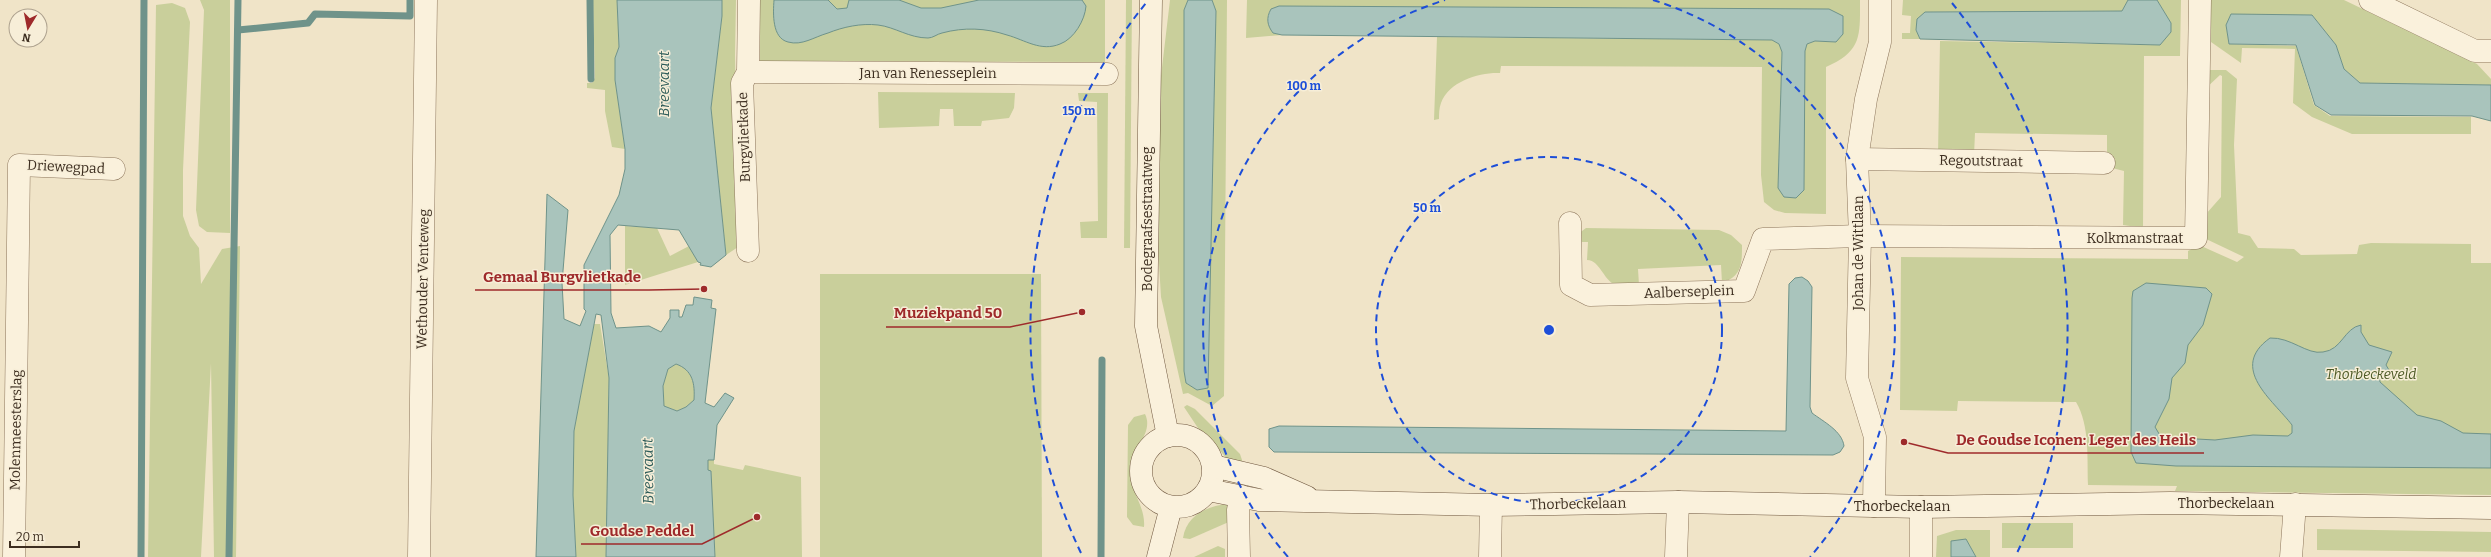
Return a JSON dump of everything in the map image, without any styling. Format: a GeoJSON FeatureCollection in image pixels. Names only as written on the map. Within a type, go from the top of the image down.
{"type":"FeatureCollection","features":[{"type":"Feature","properties":{"kind":"street","name":"Wethouder Venteweg"},"geometry":{"type":"LineString","coordinates":[[419,557],[426,0]]}},
{"type":"Feature","properties":{"kind":"street","name":"Burgvlietkade"},"geometry":{"type":"LineString","coordinates":[[748,251],[742,83],[748,72],[749,0]]}},
{"type":"Feature","properties":{"kind":"street","name":"Bodegraafsestraatweg"},"geometry":{"type":"LineString","coordinates":[[1151,0],[1146,326],[1168,436]]}},
{"type":"Feature","properties":{"kind":"street","name":"Johan de Wittlaan"},"geometry":{"type":"LineString","coordinates":[[1874,506],[1875,437],[1856,378],[1860,236],[1858,159],[1866,99],[1880,42],[1880,0]]}},
{"type":"Feature","properties":{"kind":"street","name":"Kolkmanstraat"},"geometry":{"type":"LineString","coordinates":[[1860,236],[2196,238],[2200,0]]}},
{"type":"Feature","properties":{"kind":"street"},"geometry":{"type":"LineString","coordinates":[[2370,0],[2475,51],[2491,51]]}},
{"type":"Feature","properties":{"kind":"street","name":"Jan van Renesseplein"},"geometry":{"type":"LineString","coordinates":[[748,72],[1107,74]]}},
{"type":"Feature","properties":{"kind":"street","name":"Regoutstraat"},"geometry":{"type":"LineString","coordinates":[[1858,159],[2104,163]]}},
{"type":"Feature","properties":{"kind":"street","name":"Driewegpad"},"geometry":{"type":"LineString","coordinates":[[19,165],[114,169]]}},
{"type":"Feature","properties":{"kind":"street","name":"Molenmeesterslag"},"geometry":{"type":"LineString","coordinates":[[10,553],[9,302],[19,165]]}},
{"type":"Feature","properties":{"kind":"street","name":"Aalberseplein"},"geometry":{"type":"LineString","coordinates":[[1570,223],[1571,285],[1590,295],[1744,291],[1763,239],[1860,236]]}},
{"type":"Feature","properties":{"kind":"street"},"geometry":{"type":"LineString","coordinates":[[1182,435],[1194,439],[1208,454],[1213,466],[1212,478],[1208,490],[1195,502],[1184,507],[1171,507],[1156,501],[1148,493],[1140,472],[1146,451],[1158,440],[1168,436],[1182,435]]}},
{"type":"Feature","properties":{"kind":"street","name":"Thorbeckelaan"},"geometry":{"type":"LineString","coordinates":[[1213,466],[1264,478],[1314,500]]}},
{"type":"Feature","properties":{"kind":"street","name":"Thorbeckelaan"},"geometry":{"type":"LineString","coordinates":[[1208,490],[1259,500],[1314,500],[1336,503],[1491,505],[1678,502],[1921,507],[1994,504],[2295,504],[2491,508]]}},
{"type":"Feature","properties":{"kind":"street"},"geometry":{"type":"LineString","coordinates":[[1239,557],[1238,510],[1241,496]]}},
{"type":"Feature","properties":{"kind":"street"},"geometry":{"type":"LineString","coordinates":[[1676,557],[1678,502]]}},
{"type":"Feature","properties":{"kind":"street"},"geometry":{"type":"LineString","coordinates":[[2291,557],[2295,504]]}},
{"type":"Feature","properties":{"kind":"street"},"geometry":{"type":"LineString","coordinates":[[1490,557],[1491,505]]}},
{"type":"Feature","properties":{"kind":"street"},"geometry":{"type":"LineString","coordinates":[[1158,557],[1171,507]]}},
{"type":"Feature","properties":{"kind":"street"},"geometry":{"type":"LineString","coordinates":[[1921,507],[1921,557]]}},
{"type":"Feature","properties":{"kind":"green space"},"geometry":{"type":"Polygon","coordinates":[[[200,0],[230,0],[230,233],[207,232],[199,226],[196,210],[204,10],[200,0]]]}},
{"type":"Feature","properties":{"kind":"green space"},"geometry":{"type":"Polygon","coordinates":[[[593,0],[617,0],[619,47],[615,58],[615,80],[625,149],[612,147],[605,111],[605,90],[587,88],[587,83],[592,83],[595,78],[593,0]]]}},
{"type":"Feature","properties":{"kind":"green space"},"geometry":{"type":"Polygon","coordinates":[[[722,0],[736,0],[735,55],[738,247],[726,255],[711,108],[722,16],[722,0]]]}},
{"type":"Feature","properties":{"kind":"green space"},"geometry":{"type":"Polygon","coordinates":[[[760,0],[1105,0],[1105,62],[760,61],[760,0]]]}},
{"type":"Feature","properties":{"kind":"green space"},"geometry":{"type":"Polygon","coordinates":[[[1126,0],[1132,0],[1130,248],[1124,248],[1126,0]]]}},
{"type":"Feature","properties":{"kind":"green space"},"geometry":{"type":"Polygon","coordinates":[[[1170,0],[1188,0],[1184,10],[1184,371],[1186,383],[1197,390],[1208,388],[1216,11],[1212,0],[1227,0],[1224,396],[1212,406],[1188,393],[1183,394],[1161,297],[1157,230],[1161,76],[1170,0]]]}},
{"type":"Feature","properties":{"kind":"green space"},"geometry":{"type":"Polygon","coordinates":[[[1247,0],[1860,0],[1859,33],[1853,48],[1838,61],[1826,67],[1826,214],[1785,213],[1774,210],[1764,202],[1761,175],[1762,67],[1501,66],[1500,73],[1475,76],[1466,79],[1451,89],[1445,95],[1441,103],[1439,109],[1439,119],[1434,120],[1437,37],[1772,40],[1779,44],[1782,52],[1778,188],[1804,190],[1805,51],[1807,44],[1815,41],[1835,42],[1829,9],[1271,9],[1268,15],[1269,27],[1273,33],[1282,35],[1246,38],[1247,0]]]}},
{"type":"Feature","properties":{"kind":"green space"},"geometry":{"type":"Polygon","coordinates":[[[1903,0],[2128,0],[2122,11],[1925,12],[1916,30],[1920,39],[1902,39],[1902,33],[1910,33],[1911,16],[1902,15],[1903,0]]]}},
{"type":"Feature","properties":{"kind":"green space"},"geometry":{"type":"Polygon","coordinates":[[[2157,0],[2181,0],[2180,56],[2144,56],[2143,228],[2123,225],[2124,171],[2112,168],[2113,157],[2107,156],[2107,135],[1975,133],[1974,155],[1938,155],[1940,41],[2160,45],[2171,23],[2157,0]]]}},
{"type":"Feature","properties":{"kind":"green space"},"geometry":{"type":"Polygon","coordinates":[[[2211,0],[2344,0],[2477,64],[2491,79],[2491,85],[2360,83],[2344,69],[2336,45],[2312,15],[2231,15],[2226,25],[2229,44],[2296,46],[2314,105],[2330,116],[2471,117],[2471,134],[2352,134],[2312,117],[2293,103],[2295,49],[2242,48],[2241,63],[2211,42],[2211,0]]]}},
{"type":"Feature","properties":{"kind":"green space"},"geometry":{"type":"Polygon","coordinates":[[[172,3],[185,8],[190,22],[183,170],[183,216],[190,236],[199,248],[201,284],[222,249],[240,246],[236,557],[214,557],[211,363],[201,557],[148,557],[156,5],[172,3]]]}},
{"type":"Feature","properties":{"kind":"green space","name":"Thorbeckeveld"},"geometry":{"type":"Polygon","coordinates":[[[2210,70],[2226,70],[2237,79],[2234,145],[2238,233],[2250,236],[2258,248],[2294,249],[2301,255],[2357,254],[2359,245],[2371,243],[2471,244],[2471,263],[2491,263],[2491,495],[2175,491],[2177,486],[2088,485],[2086,432],[2084,421],[2076,402],[1958,401],[1957,411],[1900,410],[1901,257],[2188,259],[2188,251],[2199,245],[2237,262],[2244,257],[2204,238],[2206,214],[2221,197],[2222,76],[2220,75],[2205,89],[2206,72],[2210,70]]]}},
{"type":"Feature","properties":{"kind":"green space"},"geometry":{"type":"Polygon","coordinates":[[[878,92],[1015,93],[1014,108],[1009,118],[982,121],[981,126],[954,126],[953,109],[940,109],[939,126],[879,128],[878,92]]]}},
{"type":"Feature","properties":{"kind":"green space"},"geometry":{"type":"Polygon","coordinates":[[[1078,93],[1108,93],[1107,238],[1081,238],[1080,222],[1098,221],[1097,102],[1079,101],[1078,93]]]}},
{"type":"Feature","properties":{"kind":"green space"},"geometry":{"type":"Polygon","coordinates":[[[625,226],[657,228],[670,256],[689,246],[698,262],[625,285],[625,226]]]}},
{"type":"Feature","properties":{"kind":"green space"},"geometry":{"type":"Polygon","coordinates":[[[1586,228],[1719,230],[1731,235],[1742,245],[1741,264],[1734,277],[1722,283],[1721,265],[1638,269],[1639,285],[1619,286],[1610,281],[1596,264],[1587,260],[1588,242],[1577,242],[1578,234],[1586,228]]]}},
{"type":"Feature","properties":{"kind":"green space"},"geometry":{"type":"Polygon","coordinates":[[[820,274],[1041,274],[1042,557],[820,557],[820,274]]]}},
{"type":"Feature","properties":{"kind":"green space"},"geometry":{"type":"Polygon","coordinates":[[[594,324],[600,324],[609,378],[606,557],[576,557],[573,495],[574,431],[594,324]]]}},
{"type":"Feature","properties":{"kind":"green space"},"geometry":{"type":"Polygon","coordinates":[[[676,364],[686,370],[692,378],[694,394],[694,400],[686,407],[677,411],[664,406],[663,386],[668,369],[676,364]]]}},
{"type":"Feature","properties":{"kind":"green space"},"geometry":{"type":"Polygon","coordinates":[[[1187,405],[1195,409],[1240,454],[1243,463],[1227,459],[1207,435],[1198,428],[1184,407],[1187,405]]]}},
{"type":"Feature","properties":{"kind":"green space"},"geometry":{"type":"Polygon","coordinates":[[[1145,414],[1147,427],[1145,434],[1130,466],[1131,482],[1142,511],[1144,527],[1133,525],[1127,517],[1128,425],[1134,417],[1145,414]]]}},
{"type":"Feature","properties":{"kind":"green space"},"geometry":{"type":"Polygon","coordinates":[[[708,459],[714,460],[714,464],[743,470],[745,465],[801,477],[802,557],[715,557],[711,471],[708,471],[708,459]]]}},
{"type":"Feature","properties":{"kind":"green space"},"geometry":{"type":"Polygon","coordinates":[[[1227,504],[1230,505],[1231,521],[1190,539],[1183,538],[1188,524],[1193,518],[1212,507],[1227,504]]]}},
{"type":"Feature","properties":{"kind":"green space"},"geometry":{"type":"Polygon","coordinates":[[[2002,523],[2073,523],[2073,548],[2002,548],[2002,523]]]}},
{"type":"Feature","properties":{"kind":"green space"},"geometry":{"type":"Polygon","coordinates":[[[2317,529],[2491,532],[2491,552],[2317,550],[2317,529]]]}},
{"type":"Feature","properties":{"kind":"green space"},"geometry":{"type":"Polygon","coordinates":[[[1956,530],[1990,530],[1990,557],[1936,557],[1937,536],[1956,530]]]}},
{"type":"Feature","properties":{"kind":"green space"},"geometry":{"type":"Polygon","coordinates":[[[1218,546],[1225,549],[1225,557],[1194,557],[1218,546]]]}},
{"type":"Feature","properties":{"kind":"water","name":"Breevaart"},"geometry":{"type":"Polygon","coordinates":[[[617,0],[722,0],[722,16],[711,108],[726,255],[711,267],[700,265],[701,263],[698,262],[679,230],[618,225],[610,235],[611,313],[616,328],[649,326],[661,332],[670,318],[670,310],[679,310],[679,317],[682,317],[686,305],[693,305],[694,297],[712,300],[711,308],[716,309],[705,403],[714,407],[725,393],[734,398],[717,425],[714,460],[708,460],[708,470],[711,471],[715,557],[606,557],[609,378],[601,315],[596,314],[574,431],[573,495],[576,557],[536,557],[547,194],[568,210],[562,283],[564,319],[580,326],[586,311],[584,309],[584,265],[619,195],[625,169],[625,149],[615,80],[615,58],[619,47],[617,0]],[[676,364],[668,369],[663,386],[664,406],[677,411],[686,407],[694,400],[692,378],[682,367],[676,364]]]}},
{"type":"Feature","properties":{"kind":"water"},"geometry":{"type":"Polygon","coordinates":[[[774,0],[828,0],[837,9],[847,8],[849,0],[899,0],[921,8],[941,8],[979,0],[1082,0],[1086,6],[1081,23],[1070,38],[1060,44],[1046,47],[1014,37],[983,30],[967,29],[950,31],[928,38],[921,38],[878,25],[846,27],[803,42],[793,43],[783,40],[776,31],[774,0]]]}},
{"type":"Feature","properties":{"kind":"water"},"geometry":{"type":"Polygon","coordinates":[[[1188,0],[1212,0],[1216,11],[1208,388],[1197,390],[1186,383],[1184,371],[1184,10],[1188,0]]]}},
{"type":"Feature","properties":{"kind":"water"},"geometry":{"type":"Polygon","coordinates":[[[2128,0],[2157,0],[2171,23],[2171,32],[2160,45],[1920,39],[1916,30],[1917,19],[1925,12],[2122,11],[2128,0]]]}},
{"type":"Feature","properties":{"kind":"water"},"geometry":{"type":"Polygon","coordinates":[[[1279,6],[1829,9],[1843,16],[1843,34],[1836,42],[1815,41],[1807,44],[1805,51],[1804,190],[1796,198],[1784,197],[1778,188],[1782,52],[1779,44],[1772,40],[1282,35],[1273,33],[1269,27],[1268,21],[1268,15],[1271,9],[1279,6]]]}},
{"type":"Feature","properties":{"kind":"water"},"geometry":{"type":"Polygon","coordinates":[[[2231,14],[2312,15],[2336,45],[2344,69],[2360,83],[2491,85],[2491,121],[2472,116],[2331,115],[2315,105],[2296,45],[2229,44],[2226,25],[2231,14]]]}},
{"type":"Feature","properties":{"kind":"water"},"geometry":{"type":"Polygon","coordinates":[[[1802,277],[1808,281],[1812,287],[1810,407],[1812,413],[1832,427],[1843,441],[1844,446],[1840,452],[1833,455],[1274,452],[1269,447],[1269,429],[1279,426],[1786,431],[1789,284],[1795,278],[1802,277]]]}},
{"type":"Feature","properties":{"kind":"water"},"geometry":{"type":"Polygon","coordinates":[[[2146,283],[2206,288],[2212,294],[2203,325],[2188,345],[2185,363],[2172,378],[2169,399],[2155,427],[2161,437],[2215,440],[2253,435],[2288,436],[2292,433],[2292,425],[2266,394],[2258,383],[2253,372],[2253,361],[2258,349],[2270,338],[2278,338],[2311,351],[2323,352],[2335,347],[2351,330],[2361,325],[2361,332],[2369,345],[2392,352],[2386,365],[2389,370],[2387,373],[2379,374],[2380,382],[2417,415],[2441,421],[2463,433],[2491,434],[2491,468],[2176,466],[2136,463],[2131,452],[2132,298],[2133,291],[2146,283]]]}},
{"type":"Feature","properties":{"kind":"water"},"geometry":{"type":"Polygon","coordinates":[[[1966,539],[1976,557],[1951,557],[1951,541],[1966,539]]]}},
{"type":"Feature","properties":{"kind":"waterway"},"geometry":{"type":"LineString","coordinates":[[141,557],[144,0]]}},
{"type":"Feature","properties":{"kind":"waterway"},"geometry":{"type":"LineString","coordinates":[[229,557],[238,0]]}},
{"type":"Feature","properties":{"kind":"waterway"},"geometry":{"type":"LineString","coordinates":[[238,30],[308,23],[315,14],[410,16],[410,0]]}},
{"type":"Feature","properties":{"kind":"waterway"},"geometry":{"type":"LineString","coordinates":[[590,0],[591,79]]}},
{"type":"Feature","properties":{"kind":"waterway"},"geometry":{"type":"LineString","coordinates":[[1101,557],[1102,360]]}},
{"type":"Feature","properties":{"kind":"place","name":"Gemaal Burgvlietkade"},"geometry":{"type":"Point","coordinates":[704,289]}},
{"type":"Feature","properties":{"kind":"place","name":"Muziekpand 50"},"geometry":{"type":"Point","coordinates":[1082,312]}},
{"type":"Feature","properties":{"kind":"place","name":"De Goudse Iconen: Leger des Heils"},"geometry":{"type":"Point","coordinates":[1904,442]}},
{"type":"Feature","properties":{"kind":"place","name":"Goudse Peddel"},"geometry":{"type":"Point","coordinates":[757,517]}}]}
